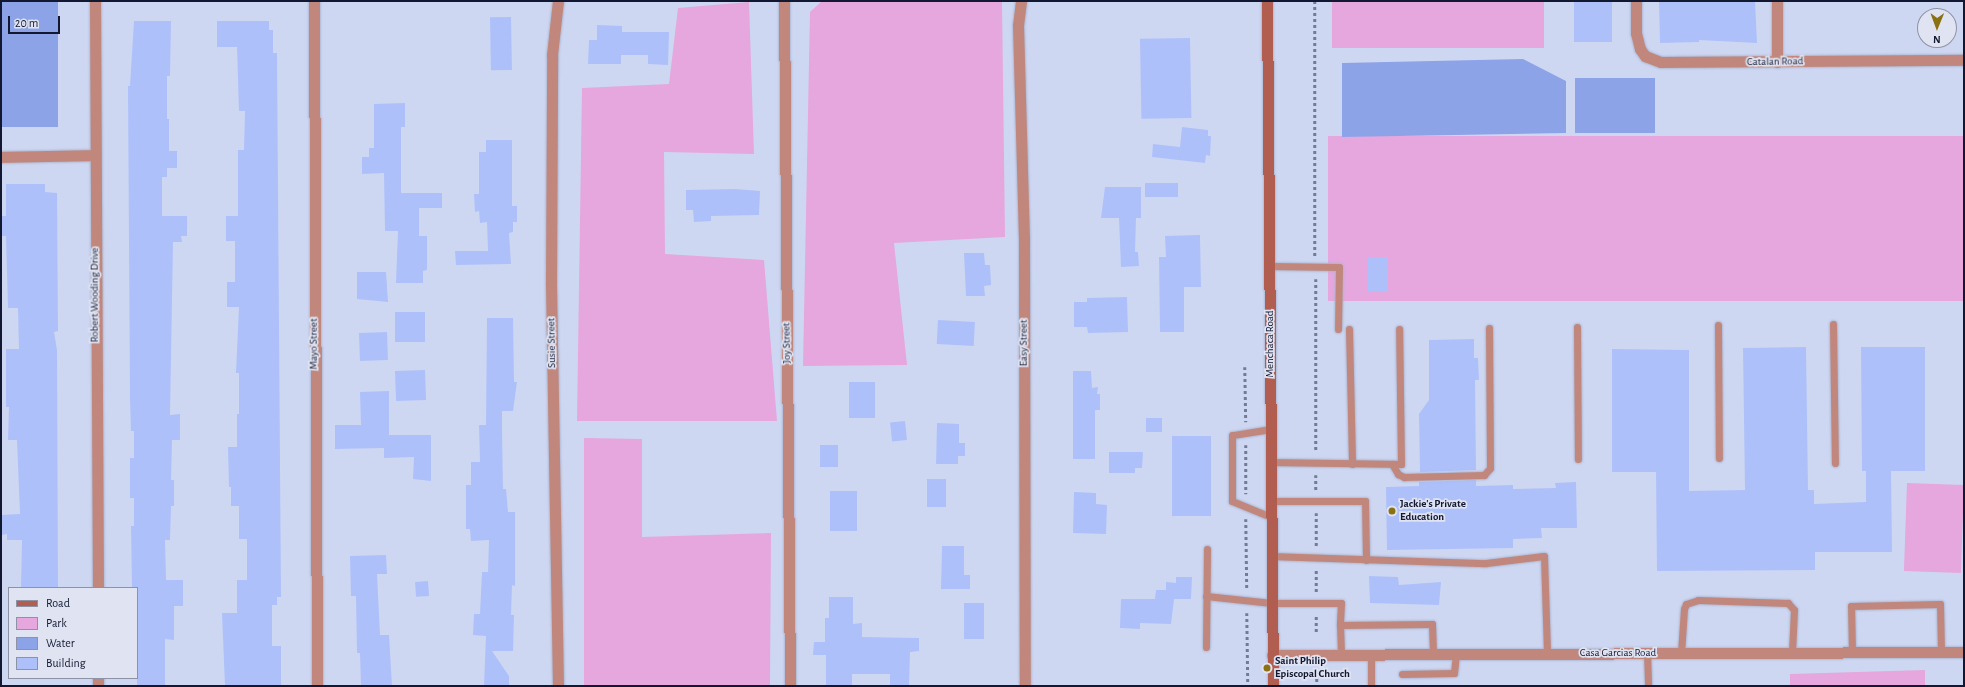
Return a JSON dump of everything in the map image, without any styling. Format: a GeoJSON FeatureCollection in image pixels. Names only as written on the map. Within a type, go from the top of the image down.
{"type":"FeatureCollection","features":[{"type":"Feature","properties":{"kind":"main road","name":"Menchaca Road"},"geometry":{"type":"LineString","coordinates":[[1268,1],[1272,501],[1270,556],[1273,686]]}},
{"type":"Feature","properties":{"kind":"street","name":"Robert Wooding Drive"},"geometry":{"type":"LineString","coordinates":[[95,1],[94,155],[98,587]]}},
{"type":"Feature","properties":{"kind":"street","name":"Mayo Street"},"geometry":{"type":"LineString","coordinates":[[314,1],[317,686]]}},
{"type":"Feature","properties":{"kind":"street","name":"Susie Street"},"geometry":{"type":"LineString","coordinates":[[558,1],[552,55],[551,282],[558,686]]}},
{"type":"Feature","properties":{"kind":"street","name":"Joy Street"},"geometry":{"type":"LineString","coordinates":[[784,1],[790,686]]}},
{"type":"Feature","properties":{"kind":"street","name":"Easy Street"},"geometry":{"type":"LineString","coordinates":[[1021,1],[1018,25],[1024,238],[1025,686]]}},
{"type":"Feature","properties":{"kind":"street","name":"Catalan Road"},"geometry":{"type":"LineString","coordinates":[[1636,1],[1638,42],[1645,56],[1652,60],[1661,62],[1964,60]]}},
{"type":"Feature","properties":{"kind":"street"},"geometry":{"type":"LineString","coordinates":[[1777,1],[1777,62]]}},
{"type":"Feature","properties":{"kind":"street"},"geometry":{"type":"LineString","coordinates":[[1,157],[94,155]]}},
{"type":"Feature","properties":{"kind":"street","name":"Casa Garcias Road"},"geometry":{"type":"LineString","coordinates":[[1272,655],[1964,652]]}},
{"type":"Feature","properties":{"kind":"lane"},"geometry":{"type":"LineString","coordinates":[[1269,266],[1339,267],[1338,329]]}},
{"type":"Feature","properties":{"kind":"lane"},"geometry":{"type":"LineString","coordinates":[[1833,324],[1835,463]]}},
{"type":"Feature","properties":{"kind":"lane"},"geometry":{"type":"LineString","coordinates":[[1718,325],[1719,458]]}},
{"type":"Feature","properties":{"kind":"lane"},"geometry":{"type":"LineString","coordinates":[[1577,327],[1578,459]]}},
{"type":"Feature","properties":{"kind":"lane"},"geometry":{"type":"LineString","coordinates":[[1392,464],[1398,474],[1404,477],[1484,475],[1490,468],[1489,328]]}},
{"type":"Feature","properties":{"kind":"lane"},"geometry":{"type":"LineString","coordinates":[[1349,329],[1352,464]]}},
{"type":"Feature","properties":{"kind":"lane"},"geometry":{"type":"LineString","coordinates":[[1271,462],[1401,464],[1399,329]]}},
{"type":"Feature","properties":{"kind":"lane"},"geometry":{"type":"LineString","coordinates":[[1271,429],[1232,435],[1232,501],[1271,517]]}},
{"type":"Feature","properties":{"kind":"lane"},"geometry":{"type":"LineString","coordinates":[[1272,501],[1365,501],[1366,560]]}},
{"type":"Feature","properties":{"kind":"lane"},"geometry":{"type":"LineString","coordinates":[[1206,647],[1207,549]]}},
{"type":"Feature","properties":{"kind":"lane"},"geometry":{"type":"LineString","coordinates":[[1270,556],[1486,564],[1544,556],[1547,653]]}},
{"type":"Feature","properties":{"kind":"lane"},"geometry":{"type":"LineString","coordinates":[[1206,596],[1272,603],[1340,603],[1341,654]]}},
{"type":"Feature","properties":{"kind":"lane"},"geometry":{"type":"LineString","coordinates":[[1681,653],[1684,609],[1686,604],[1698,600],[1788,603],[1794,610],[1792,653]]}},
{"type":"Feature","properties":{"kind":"lane"},"geometry":{"type":"LineString","coordinates":[[1852,652],[1851,606],[1940,604],[1941,652]]}},
{"type":"Feature","properties":{"kind":"lane"},"geometry":{"type":"LineString","coordinates":[[1340,625],[1432,624],[1433,654]]}},
{"type":"Feature","properties":{"kind":"lane"},"geometry":{"type":"LineString","coordinates":[[1647,653],[1648,686]]}},
{"type":"Feature","properties":{"kind":"lane"},"geometry":{"type":"LineString","coordinates":[[1371,654],[1372,686]]}},
{"type":"Feature","properties":{"kind":"lane"},"geometry":{"type":"LineString","coordinates":[[1402,674],[1454,673],[1456,654]]}},
{"type":"Feature","properties":{"kind":"path"},"geometry":{"type":"LineString","coordinates":[[1315,1],[1316,632]]}},
{"type":"Feature","properties":{"kind":"path"},"geometry":{"type":"LineString","coordinates":[[1246,367],[1248,686]]}},
{"type":"Feature","properties":{"kind":"path"},"geometry":{"type":"LineString","coordinates":[[1317,673],[1317,686]]}},
{"type":"Feature","properties":{"kind":"green space"},"geometry":{"type":"Polygon","coordinates":[[[822,1],[1002,1],[1005,237],[894,243],[907,365],[803,366],[810,12],[822,1]]]}},
{"type":"Feature","properties":{"kind":"green space"},"geometry":{"type":"Polygon","coordinates":[[[1332,1],[1544,1],[1544,48],[1332,48],[1332,1]]]}},
{"type":"Feature","properties":{"kind":"green space"},"geometry":{"type":"Polygon","coordinates":[[[749,2],[754,154],[664,152],[665,254],[764,260],[777,421],[577,421],[582,88],[669,84],[678,8],[749,2]]]}},
{"type":"Feature","properties":{"kind":"green space"},"geometry":{"type":"Polygon","coordinates":[[[1328,136],[1964,136],[1964,301],[1328,301],[1328,136]]]}},
{"type":"Feature","properties":{"kind":"green space"},"geometry":{"type":"Polygon","coordinates":[[[584,438],[642,439],[642,537],[771,533],[770,686],[584,686],[584,438]]]}},
{"type":"Feature","properties":{"kind":"green space"},"geometry":{"type":"Polygon","coordinates":[[[1907,483],[1964,485],[1961,573],[1904,571],[1907,483]]]}},
{"type":"Feature","properties":{"kind":"green space"},"geometry":{"type":"Polygon","coordinates":[[[1925,670],[1925,686],[1790,686],[1790,674],[1925,670]]]}},
{"type":"Feature","properties":{"kind":"water"},"geometry":{"type":"Polygon","coordinates":[[[1,1],[58,1],[58,127],[1,127],[1,1]]]}},
{"type":"Feature","properties":{"kind":"water"},"geometry":{"type":"Polygon","coordinates":[[[1523,59],[1566,81],[1566,133],[1342,137],[1342,63],[1523,59]]]}},
{"type":"Feature","properties":{"kind":"water"},"geometry":{"type":"Polygon","coordinates":[[[1575,78],[1655,78],[1655,133],[1575,133],[1575,78]]]}},
{"type":"Feature","properties":{"kind":"building"},"geometry":{"type":"Polygon","coordinates":[[[1574,1],[1612,1],[1612,42],[1574,42],[1574,1]]]}},
{"type":"Feature","properties":{"kind":"building"},"geometry":{"type":"Polygon","coordinates":[[[1659,1],[1755,1],[1757,43],[1699,40],[1699,42],[1660,43],[1659,1]]]}},
{"type":"Feature","properties":{"kind":"building"},"geometry":{"type":"Polygon","coordinates":[[[490,17],[511,17],[512,70],[491,70],[490,17]]]}},
{"type":"Feature","properties":{"kind":"building"},"geometry":{"type":"Polygon","coordinates":[[[134,21],[171,21],[170,76],[167,76],[167,119],[169,119],[169,151],[177,151],[177,168],[167,168],[167,177],[162,177],[162,216],[187,216],[187,236],[181,236],[182,242],[173,242],[170,415],[180,414],[180,440],[172,440],[171,480],[174,480],[174,506],[171,506],[170,540],[165,540],[166,580],[183,580],[183,606],[174,606],[174,640],[165,639],[165,686],[137,686],[138,587],[132,587],[131,526],[134,526],[134,498],[130,498],[130,458],[134,458],[134,431],[131,431],[130,398],[128,86],[130,86],[134,21]]]}},
{"type":"Feature","properties":{"kind":"building"},"geometry":{"type":"Polygon","coordinates":[[[217,21],[269,21],[269,30],[273,30],[273,53],[277,53],[281,597],[277,597],[277,605],[272,605],[272,646],[281,646],[281,686],[225,686],[222,613],[237,613],[237,580],[247,580],[247,539],[239,539],[239,506],[231,506],[231,487],[229,487],[228,447],[237,447],[237,414],[239,414],[239,373],[236,373],[239,307],[227,307],[227,282],[235,282],[235,241],[226,241],[226,216],[238,216],[238,150],[244,150],[245,111],[239,111],[237,47],[217,47],[217,21]]]}},
{"type":"Feature","properties":{"kind":"building"},"geometry":{"type":"Polygon","coordinates":[[[597,25],[622,26],[622,32],[669,32],[668,65],[648,64],[648,55],[621,55],[621,64],[588,64],[589,40],[597,40],[597,25]]]}},
{"type":"Feature","properties":{"kind":"building"},"geometry":{"type":"Polygon","coordinates":[[[1190,38],[1191,118],[1141,119],[1140,39],[1190,38]]]}},
{"type":"Feature","properties":{"kind":"building"},"geometry":{"type":"Polygon","coordinates":[[[405,103],[405,127],[401,127],[401,193],[442,193],[442,208],[419,208],[419,236],[427,236],[427,270],[423,271],[423,283],[396,283],[398,231],[385,231],[384,173],[362,174],[362,157],[369,157],[369,148],[374,148],[374,104],[405,103]]]}},
{"type":"Feature","properties":{"kind":"building"},"geometry":{"type":"Polygon","coordinates":[[[1182,127],[1208,130],[1208,136],[1211,136],[1210,156],[1206,155],[1205,163],[1152,157],[1153,144],[1180,147],[1182,127]]]}},
{"type":"Feature","properties":{"kind":"building"},"geometry":{"type":"Polygon","coordinates":[[[486,140],[512,140],[512,206],[517,206],[517,222],[513,222],[513,232],[509,233],[511,264],[456,265],[455,251],[488,251],[487,222],[480,223],[479,211],[475,212],[474,194],[479,194],[479,152],[486,152],[486,140]]]}},
{"type":"Feature","properties":{"kind":"building"},"geometry":{"type":"Polygon","coordinates":[[[1145,183],[1178,183],[1178,197],[1145,197],[1145,183]]]}},
{"type":"Feature","properties":{"kind":"building"},"geometry":{"type":"Polygon","coordinates":[[[6,184],[45,184],[45,192],[57,193],[58,331],[54,332],[57,350],[58,587],[21,587],[22,540],[7,540],[7,534],[1,535],[1,515],[20,514],[17,440],[8,440],[9,407],[6,407],[6,349],[19,349],[18,308],[8,308],[6,236],[1,236],[1,216],[6,216],[6,184]]]}},
{"type":"Feature","properties":{"kind":"building"},"geometry":{"type":"Polygon","coordinates":[[[1105,187],[1141,187],[1141,218],[1136,218],[1135,252],[1138,252],[1139,266],[1121,267],[1119,218],[1101,218],[1105,187]]]}},
{"type":"Feature","properties":{"kind":"building"},"geometry":{"type":"Polygon","coordinates":[[[735,189],[760,191],[759,215],[711,216],[711,221],[694,222],[693,210],[686,210],[686,190],[735,189]]]}},
{"type":"Feature","properties":{"kind":"building"},"geometry":{"type":"Polygon","coordinates":[[[1200,235],[1201,287],[1184,287],[1184,332],[1160,332],[1159,257],[1166,257],[1165,236],[1200,235]]]}},
{"type":"Feature","properties":{"kind":"building"},"geometry":{"type":"Polygon","coordinates":[[[964,253],[984,253],[985,265],[990,265],[991,285],[984,286],[985,296],[966,296],[964,253]]]}},
{"type":"Feature","properties":{"kind":"building"},"geometry":{"type":"Polygon","coordinates":[[[1368,257],[1388,257],[1388,291],[1368,291],[1368,257]]]}},
{"type":"Feature","properties":{"kind":"building"},"geometry":{"type":"Polygon","coordinates":[[[357,272],[386,272],[388,302],[357,299],[357,272]]]}},
{"type":"Feature","properties":{"kind":"building"},"geometry":{"type":"Polygon","coordinates":[[[1127,297],[1128,332],[1088,333],[1087,327],[1074,327],[1074,302],[1087,302],[1087,298],[1127,297]]]}},
{"type":"Feature","properties":{"kind":"building"},"geometry":{"type":"Polygon","coordinates":[[[395,312],[425,312],[425,342],[395,342],[395,312]]]}},
{"type":"Feature","properties":{"kind":"building"},"geometry":{"type":"Polygon","coordinates":[[[487,318],[513,318],[514,382],[517,382],[513,411],[502,411],[503,489],[506,489],[508,512],[515,512],[515,586],[512,585],[511,615],[514,615],[513,651],[492,651],[509,676],[509,686],[484,686],[486,636],[473,635],[474,614],[480,614],[482,572],[488,572],[489,540],[471,541],[470,529],[466,529],[466,485],[471,485],[471,462],[480,462],[479,425],[486,425],[487,318]]]}},
{"type":"Feature","properties":{"kind":"building"},"geometry":{"type":"Polygon","coordinates":[[[938,320],[975,322],[974,346],[937,344],[938,320]]]}},
{"type":"Feature","properties":{"kind":"building"},"geometry":{"type":"Polygon","coordinates":[[[387,332],[388,360],[360,361],[359,333],[387,332]]]}},
{"type":"Feature","properties":{"kind":"building"},"geometry":{"type":"Polygon","coordinates":[[[1474,339],[1474,358],[1478,358],[1479,380],[1475,380],[1476,470],[1420,472],[1419,414],[1429,400],[1429,340],[1474,339]]]}},
{"type":"Feature","properties":{"kind":"building"},"geometry":{"type":"Polygon","coordinates":[[[1806,347],[1808,490],[1814,490],[1814,504],[1866,502],[1866,471],[1862,471],[1861,347],[1925,347],[1925,471],[1891,471],[1892,552],[1815,552],[1815,570],[1657,571],[1656,472],[1612,472],[1612,349],[1689,350],[1689,491],[1745,490],[1743,348],[1806,347]]]}},
{"type":"Feature","properties":{"kind":"building"},"geometry":{"type":"Polygon","coordinates":[[[425,370],[426,400],[396,401],[395,371],[425,370]]]}},
{"type":"Feature","properties":{"kind":"building"},"geometry":{"type":"Polygon","coordinates":[[[1073,371],[1091,371],[1092,388],[1098,387],[1097,394],[1100,394],[1100,410],[1095,410],[1095,459],[1073,459],[1073,371]]]}},
{"type":"Feature","properties":{"kind":"building"},"geometry":{"type":"Polygon","coordinates":[[[849,382],[875,382],[875,418],[849,418],[849,382]]]}},
{"type":"Feature","properties":{"kind":"building"},"geometry":{"type":"Polygon","coordinates":[[[389,391],[389,435],[431,435],[431,481],[413,479],[414,457],[384,458],[384,448],[335,449],[335,425],[361,425],[360,392],[389,391]]]}},
{"type":"Feature","properties":{"kind":"building"},"geometry":{"type":"Polygon","coordinates":[[[1146,418],[1162,418],[1162,432],[1146,432],[1146,418]]]}},
{"type":"Feature","properties":{"kind":"building"},"geometry":{"type":"Polygon","coordinates":[[[905,421],[907,440],[892,441],[890,423],[905,421]]]}},
{"type":"Feature","properties":{"kind":"building"},"geometry":{"type":"Polygon","coordinates":[[[937,423],[959,424],[959,443],[965,443],[965,456],[958,456],[958,464],[936,464],[937,423]]]}},
{"type":"Feature","properties":{"kind":"building"},"geometry":{"type":"Polygon","coordinates":[[[1172,436],[1211,436],[1211,516],[1172,516],[1172,436]]]}},
{"type":"Feature","properties":{"kind":"building"},"geometry":{"type":"Polygon","coordinates":[[[820,445],[838,445],[838,467],[820,467],[820,445]]]}},
{"type":"Feature","properties":{"kind":"building"},"geometry":{"type":"Polygon","coordinates":[[[1109,452],[1143,452],[1142,468],[1135,468],[1135,473],[1109,473],[1109,452]]]}},
{"type":"Feature","properties":{"kind":"building"},"geometry":{"type":"Polygon","coordinates":[[[927,479],[946,479],[946,507],[927,507],[927,479]]]}},
{"type":"Feature","properties":{"kind":"building"},"geometry":{"type":"Polygon","coordinates":[[[1476,480],[1476,486],[1513,485],[1513,489],[1556,488],[1555,483],[1576,482],[1577,528],[1541,528],[1542,538],[1513,539],[1513,548],[1387,550],[1386,487],[1419,486],[1419,482],[1476,480]]]}},
{"type":"Feature","properties":{"kind":"building"},"geometry":{"type":"Polygon","coordinates":[[[830,491],[857,491],[857,531],[830,531],[830,491]]]}},
{"type":"Feature","properties":{"kind":"building"},"geometry":{"type":"Polygon","coordinates":[[[1074,492],[1096,493],[1096,504],[1107,505],[1106,534],[1073,533],[1074,492]]]}},
{"type":"Feature","properties":{"kind":"building"},"geometry":{"type":"Polygon","coordinates":[[[942,546],[964,546],[964,575],[970,575],[970,589],[941,589],[942,546]]]}},
{"type":"Feature","properties":{"kind":"building"},"geometry":{"type":"Polygon","coordinates":[[[386,555],[387,574],[377,574],[380,635],[389,635],[392,686],[361,686],[360,653],[357,653],[356,596],[351,596],[350,556],[386,555]]]}},
{"type":"Feature","properties":{"kind":"building"},"geometry":{"type":"Polygon","coordinates":[[[1369,576],[1398,577],[1399,585],[1441,582],[1439,605],[1370,603],[1369,576]]]}},
{"type":"Feature","properties":{"kind":"building"},"geometry":{"type":"Polygon","coordinates":[[[1176,577],[1192,577],[1191,599],[1174,599],[1171,624],[1140,623],[1140,629],[1120,628],[1121,599],[1155,599],[1156,590],[1166,590],[1166,582],[1176,583],[1176,577]]]}},
{"type":"Feature","properties":{"kind":"building"},"geometry":{"type":"Polygon","coordinates":[[[428,581],[429,596],[416,597],[415,582],[428,581]]]}},
{"type":"Feature","properties":{"kind":"building"},"geometry":{"type":"Polygon","coordinates":[[[829,597],[853,597],[853,624],[862,623],[862,637],[919,638],[919,651],[910,652],[909,686],[890,686],[890,674],[852,674],[852,686],[826,686],[826,655],[813,655],[814,642],[825,642],[825,618],[829,618],[829,597]]]}},
{"type":"Feature","properties":{"kind":"building"},"geometry":{"type":"Polygon","coordinates":[[[964,603],[984,603],[984,639],[964,639],[964,603]]]}},
{"type":"Feature","properties":{"kind":"place","name":"Jackie's Private Education"},"geometry":{"type":"Point","coordinates":[1392,511]}},
{"type":"Feature","properties":{"kind":"place","name":"Saint Philip Episcopal Church"},"geometry":{"type":"Point","coordinates":[1267,668]}}]}
